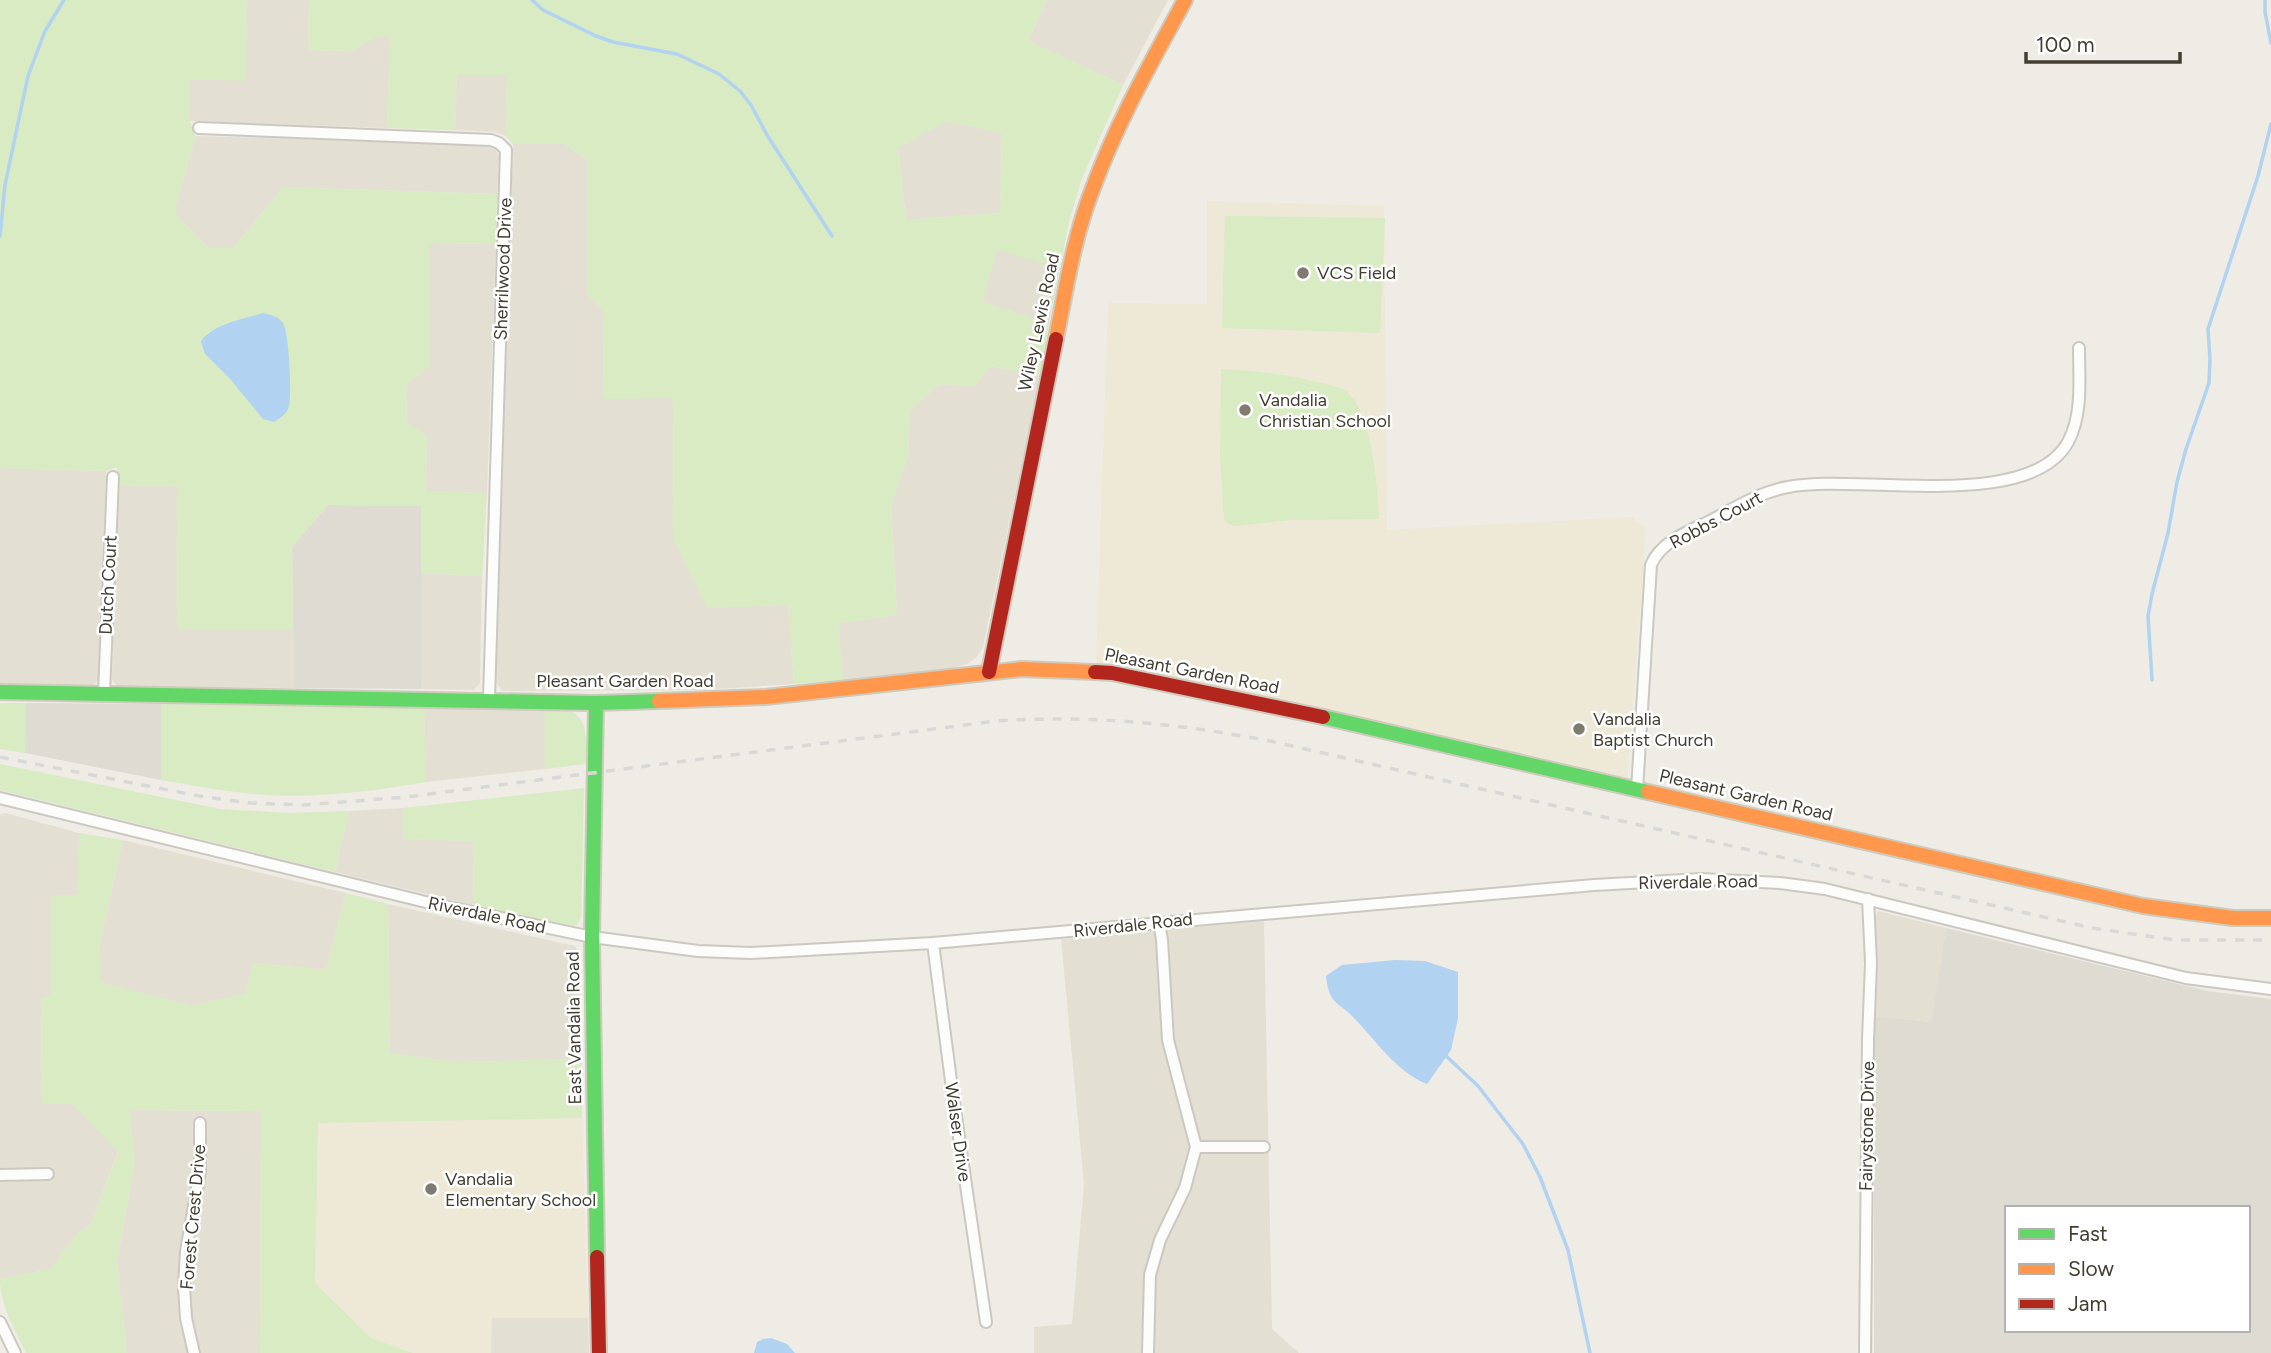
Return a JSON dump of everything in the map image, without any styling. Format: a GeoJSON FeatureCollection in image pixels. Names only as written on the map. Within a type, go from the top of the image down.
{"type":"FeatureCollection","features":[{"type":"Feature","properties":{"kind":"main road","name":"Wiley Lewis Road"},"geometry":{"type":"LineString","coordinates":[[989,672],[1072,256],[1087,199],[1108,147],[1185,0]]}},
{"type":"Feature","properties":{"kind":"main road","name":"Pleasant Garden Road"},"geometry":{"type":"LineString","coordinates":[[0,692],[596,703],[765,697],[1022,669],[1075,670],[1148,678],[2143,905],[2232,918],[2271,918]]}},
{"type":"Feature","properties":{"kind":"main road","name":"East Vandalia Road"},"geometry":{"type":"LineString","coordinates":[[596,703],[592,937],[599,1353]]}},
{"type":"Feature","properties":{"kind":"street","name":"Sherrilwood Drive"},"geometry":{"type":"LineString","coordinates":[[199,128],[491,140],[506,150],[489,699]]}},
{"type":"Feature","properties":{"kind":"street","name":"Robbs Court"},"geometry":{"type":"LineString","coordinates":[[1637,790],[1651,565],[1668,544],[1747,502],[1788,487],[1816,484],[1962,484],[2014,480],[2037,472],[2051,462],[2067,444],[2078,420],[2079,348]]}},
{"type":"Feature","properties":{"kind":"street","name":"Dutch Court"},"geometry":{"type":"LineString","coordinates":[[104,693],[113,477]]}},
{"type":"Feature","properties":{"kind":"street","name":"Riverdale Road"},"geometry":{"type":"LineString","coordinates":[[0,798],[429,903],[592,937],[698,951],[751,953],[933,943],[1580,886],[1701,879],[1780,883],[1868,899],[2186,978],[2271,989]]}},
{"type":"Feature","properties":{"kind":"street","name":"Fairystone Drive"},"geometry":{"type":"LineString","coordinates":[[1865,1353],[1871,963],[1868,899]]}},
{"type":"Feature","properties":{"kind":"street"},"geometry":{"type":"LineString","coordinates":[[1148,1353],[1150,1275],[1160,1240],[1185,1188],[1196,1147],[1168,1040],[1159,922]]}},
{"type":"Feature","properties":{"kind":"street","name":"Walser Drive"},"geometry":{"type":"LineString","coordinates":[[933,943],[986,1322]]}},
{"type":"Feature","properties":{"kind":"street","name":"Forest Crest Drive"},"geometry":{"type":"LineString","coordinates":[[194,1353],[186,1318],[184,1287],[186,1251],[200,1172],[200,1123]]}},
{"type":"Feature","properties":{"kind":"street"},"geometry":{"type":"LineString","coordinates":[[1196,1147],[1264,1147]]}},
{"type":"Feature","properties":{"kind":"street"},"geometry":{"type":"LineString","coordinates":[[0,1175],[48,1174]]}},
{"type":"Feature","properties":{"kind":"street"},"geometry":{"type":"LineString","coordinates":[[0,1322],[15,1353]]}},
{"type":"Feature","properties":{"kind":"shaded area"},"geometry":{"type":"Polygon","coordinates":[[[247,0],[309,0],[308,50],[351,51],[374,37],[390,37],[387,128],[190,121],[190,79],[245,80],[247,0]]]}},
{"type":"Feature","properties":{"kind":"shaded area"},"geometry":{"type":"Polygon","coordinates":[[[1047,0],[1168,0],[1123,85],[1028,41],[1047,0]]]}},
{"type":"Feature","properties":{"kind":"shaded area"},"geometry":{"type":"Polygon","coordinates":[[[457,75],[507,75],[506,136],[495,132],[455,130],[457,75]]]}},
{"type":"Feature","properties":{"kind":"shaded area"},"geometry":{"type":"Polygon","coordinates":[[[947,121],[1002,133],[1000,213],[906,220],[898,147],[947,121]]]}},
{"type":"Feature","properties":{"kind":"shaded area"},"geometry":{"type":"Polygon","coordinates":[[[195,136],[480,144],[495,149],[499,156],[497,194],[283,187],[233,248],[208,248],[174,212],[195,136]]]}},
{"type":"Feature","properties":{"kind":"shaded area"},"geometry":{"type":"Polygon","coordinates":[[[564,143],[587,160],[588,295],[604,311],[603,398],[673,398],[674,539],[707,607],[788,605],[794,684],[700,690],[503,691],[495,682],[513,144],[564,143]]]}},
{"type":"Feature","properties":{"kind":"shaded area","name":"Vandalia Christian School"},"geometry":{"type":"Polygon","coordinates":[[[1207,201],[1384,206],[1387,530],[1632,517],[1646,529],[1627,783],[1236,690],[1096,665],[1108,303],[1207,304],[1207,201]]]}},
{"type":"Feature","properties":{"kind":"shaded area"},"geometry":{"type":"Polygon","coordinates":[[[429,243],[496,244],[487,493],[426,491],[427,436],[407,424],[406,385],[429,366],[429,243]]]}},
{"type":"Feature","properties":{"kind":"shaded area"},"geometry":{"type":"Polygon","coordinates":[[[997,249],[1060,268],[1049,324],[982,302],[997,249]]]}},
{"type":"Feature","properties":{"kind":"shaded area"},"geometry":{"type":"Polygon","coordinates":[[[989,366],[1040,375],[983,647],[976,658],[953,668],[843,680],[838,623],[897,615],[891,504],[908,456],[910,411],[939,384],[976,386],[989,366]]]}},
{"type":"Feature","properties":{"kind":"shaded area"},"geometry":{"type":"Polygon","coordinates":[[[0,468],[106,471],[99,679],[93,685],[0,684],[0,468]]]}},
{"type":"Feature","properties":{"kind":"shaded area"},"geometry":{"type":"Polygon","coordinates":[[[117,485],[178,486],[177,630],[293,630],[294,688],[117,686],[112,680],[117,485]]]}},
{"type":"Feature","properties":{"kind":"shaded area"},"geometry":{"type":"Polygon","coordinates":[[[328,505],[422,506],[421,689],[294,688],[292,547],[328,505]]]}},
{"type":"Feature","properties":{"kind":"shaded area"},"geometry":{"type":"Polygon","coordinates":[[[421,573],[482,576],[480,683],[474,690],[421,689],[421,573]]]}},
{"type":"Feature","properties":{"kind":"shaded area"},"geometry":{"type":"Polygon","coordinates":[[[26,703],[161,704],[161,780],[25,753],[26,703]]]}},
{"type":"Feature","properties":{"kind":"shaded area"},"geometry":{"type":"Polygon","coordinates":[[[424,708],[545,711],[545,769],[426,782],[424,708]]]}},
{"type":"Feature","properties":{"kind":"shaded area"},"geometry":{"type":"Polygon","coordinates":[[[403,808],[403,839],[474,841],[473,905],[335,872],[349,811],[403,808]]]}},
{"type":"Feature","properties":{"kind":"shaded area"},"geometry":{"type":"Polygon","coordinates":[[[5,813],[79,833],[78,895],[51,895],[51,997],[41,997],[42,1103],[73,1104],[118,1151],[91,1224],[77,1234],[51,1269],[0,1279],[0,815],[5,813]]]}},
{"type":"Feature","properties":{"kind":"shaded area"},"geometry":{"type":"Polygon","coordinates":[[[123,840],[346,893],[326,970],[253,963],[245,994],[191,1006],[100,982],[100,943],[123,840]]]}},
{"type":"Feature","properties":{"kind":"shaded area"},"geometry":{"type":"Polygon","coordinates":[[[388,904],[575,946],[580,955],[581,1059],[456,1062],[390,1053],[388,904]]]}},
{"type":"Feature","properties":{"kind":"shaded area"},"geometry":{"type":"Polygon","coordinates":[[[1878,911],[1946,928],[1931,1022],[1874,1016],[1874,919],[1878,911]]]}},
{"type":"Feature","properties":{"kind":"shaded area"},"geometry":{"type":"Polygon","coordinates":[[[1264,921],[1272,1329],[1299,1353],[1034,1353],[1034,1327],[1072,1324],[1084,1184],[1061,939],[1264,921]]]}},
{"type":"Feature","properties":{"kind":"shaded area"},"geometry":{"type":"Polygon","coordinates":[[[1946,928],[2208,991],[2271,999],[2271,1353],[1874,1353],[1874,1016],[1931,1022],[1946,928]]]}},
{"type":"Feature","properties":{"kind":"shaded area"},"geometry":{"type":"Polygon","coordinates":[[[129,1110],[261,1111],[260,1353],[127,1353],[117,1261],[135,1162],[129,1110]]]}},
{"type":"Feature","properties":{"kind":"shaded area"},"geometry":{"type":"Polygon","coordinates":[[[582,1118],[588,1318],[492,1318],[491,1353],[413,1353],[371,1338],[315,1283],[318,1122],[582,1118]]]}},
{"type":"Feature","properties":{"kind":"shaded area"},"geometry":{"type":"Polygon","coordinates":[[[491,1318],[588,1318],[589,1353],[491,1353],[491,1318]]]}},
{"type":"Feature","properties":{"kind":"green space"},"geometry":{"type":"Polygon","coordinates":[[[0,0],[247,0],[246,81],[190,79],[190,121],[195,136],[174,212],[208,248],[233,248],[283,187],[497,194],[496,244],[429,243],[429,366],[406,385],[407,423],[427,436],[426,491],[487,493],[482,576],[421,573],[421,506],[328,505],[292,547],[293,630],[177,630],[178,486],[117,485],[117,467],[106,471],[0,468],[0,0]],[[263,313],[207,333],[205,354],[231,380],[263,313]]]}},
{"type":"Feature","properties":{"kind":"green space"},"geometry":{"type":"Polygon","coordinates":[[[309,0],[1047,0],[1028,41],[1123,85],[1081,181],[1060,268],[997,250],[982,302],[1049,324],[1040,375],[990,366],[976,386],[939,384],[910,411],[908,456],[891,504],[897,615],[839,623],[843,680],[794,684],[788,605],[707,608],[674,539],[673,398],[603,399],[604,311],[587,295],[587,160],[564,143],[513,144],[506,136],[507,75],[457,75],[455,130],[387,128],[390,37],[374,37],[351,51],[308,50],[309,0]],[[947,121],[898,148],[906,220],[1000,213],[1002,133],[947,121]]]}},
{"type":"Feature","properties":{"kind":"green space","name":"VCS Field"},"geometry":{"type":"Polygon","coordinates":[[[1225,216],[1385,218],[1380,333],[1222,328],[1225,216]]]}},
{"type":"Feature","properties":{"kind":"green space"},"geometry":{"type":"Polygon","coordinates":[[[1221,369],[1272,373],[1309,380],[1340,388],[1352,397],[1367,428],[1379,519],[1291,520],[1235,526],[1228,524],[1224,519],[1220,457],[1221,369]]]}},
{"type":"Feature","properties":{"kind":"green space"},"geometry":{"type":"Polygon","coordinates":[[[0,703],[26,703],[25,753],[0,749],[0,703]]]}},
{"type":"Feature","properties":{"kind":"green space"},"geometry":{"type":"Polygon","coordinates":[[[161,704],[424,708],[426,782],[347,793],[288,796],[241,793],[161,780],[161,704]]]}},
{"type":"Feature","properties":{"kind":"green space"},"geometry":{"type":"Polygon","coordinates":[[[545,711],[569,711],[580,719],[585,733],[586,764],[545,769],[545,711]]]}},
{"type":"Feature","properties":{"kind":"green space"},"geometry":{"type":"Polygon","coordinates":[[[0,764],[220,809],[289,813],[349,811],[335,872],[0,790],[0,764]]]}},
{"type":"Feature","properties":{"kind":"green space"},"geometry":{"type":"Polygon","coordinates":[[[584,788],[581,917],[577,925],[566,927],[473,905],[474,841],[403,839],[403,808],[584,788]]]}},
{"type":"Feature","properties":{"kind":"green space"},"geometry":{"type":"Polygon","coordinates":[[[79,833],[123,840],[100,943],[101,982],[191,1006],[245,994],[253,963],[326,970],[346,893],[388,904],[390,1053],[456,1062],[581,1059],[582,1118],[318,1123],[315,1283],[371,1338],[413,1353],[260,1353],[261,1111],[130,1110],[135,1162],[117,1261],[127,1353],[26,1353],[5,1308],[0,1279],[51,1269],[77,1234],[91,1224],[118,1152],[73,1104],[42,1103],[41,997],[51,996],[51,895],[78,895],[79,833]]]}},
{"type":"Feature","properties":{"kind":"water"},"geometry":{"type":"Polygon","coordinates":[[[263,313],[277,317],[283,323],[288,350],[289,406],[285,414],[274,422],[263,419],[205,354],[201,342],[205,336],[220,327],[263,313]]]}},
{"type":"Feature","properties":{"kind":"water"},"geometry":{"type":"Polygon","coordinates":[[[1395,960],[1425,961],[1458,972],[1458,1018],[1451,1050],[1427,1084],[1396,1064],[1351,1014],[1334,1001],[1328,987],[1326,976],[1342,965],[1395,960]]]}},
{"type":"Feature","properties":{"kind":"water"},"geometry":{"type":"Polygon","coordinates":[[[771,1338],[787,1344],[795,1353],[754,1353],[757,1342],[771,1338]]]}},
{"type":"Feature","properties":{"kind":"waterway"},"geometry":{"type":"LineString","coordinates":[[0,236],[5,185],[28,76],[45,31],[64,0]]}},
{"type":"Feature","properties":{"kind":"waterway"},"geometry":{"type":"LineString","coordinates":[[532,0],[543,10],[596,36],[613,42],[677,54],[719,74],[740,91],[751,105],[767,135],[832,236]]}},
{"type":"Feature","properties":{"kind":"waterway"},"geometry":{"type":"LineString","coordinates":[[2265,0],[2271,43]]}},
{"type":"Feature","properties":{"kind":"waterway"},"geometry":{"type":"LineString","coordinates":[[2152,680],[2148,616],[2177,482],[2209,383],[2208,329],[2258,176],[2271,124]]}},
{"type":"Feature","properties":{"kind":"waterway"},"geometry":{"type":"LineString","coordinates":[[1445,1055],[1478,1086],[1523,1144],[1540,1177],[1568,1250],[1590,1353]]}},
{"type":"Feature","properties":{"kind":"railway"},"geometry":{"type":"LineString","coordinates":[[0,757],[199,796],[250,803],[305,805],[406,797],[996,721],[1067,719],[1134,722],[1200,729],[1270,741],[2092,928],[2175,940],[2271,940]]}},
{"type":"Feature","properties":{"kind":"traffic: fast"},"geometry":{"type":"LineString","coordinates":[[0,692],[596,703],[659,701]]}},
{"type":"Feature","properties":{"kind":"traffic: fast"},"geometry":{"type":"LineString","coordinates":[[596,703],[592,937],[597,1257]]}},
{"type":"Feature","properties":{"kind":"traffic: fast"},"geometry":{"type":"LineString","coordinates":[[1323,717],[1648,792]]}},
{"type":"Feature","properties":{"kind":"traffic: slow"},"geometry":{"type":"LineString","coordinates":[[1056,339],[1076,243],[1102,163],[1185,0]]}},
{"type":"Feature","properties":{"kind":"traffic: slow"},"geometry":{"type":"LineString","coordinates":[[659,701],[766,697],[1022,669],[1095,672]]}},
{"type":"Feature","properties":{"kind":"traffic: slow"},"geometry":{"type":"LineString","coordinates":[[1648,792],[2143,906],[2233,918],[2271,918]]}},
{"type":"Feature","properties":{"kind":"traffic: jam"},"geometry":{"type":"LineString","coordinates":[[989,672],[1056,339]]}},
{"type":"Feature","properties":{"kind":"traffic: jam"},"geometry":{"type":"LineString","coordinates":[[1095,672],[1112,673],[1323,717]]}},
{"type":"Feature","properties":{"kind":"traffic: jam"},"geometry":{"type":"LineString","coordinates":[[597,1257],[599,1353]]}},
{"type":"Feature","properties":{"kind":"place","name":"VCS Field"},"geometry":{"type":"Point","coordinates":[1303,273]}},
{"type":"Feature","properties":{"kind":"place","name":"Vandalia Christian School"},"geometry":{"type":"Point","coordinates":[1245,410]}},
{"type":"Feature","properties":{"kind":"place","name":"Vandalia Baptist Church"},"geometry":{"type":"Point","coordinates":[1579,729]}},
{"type":"Feature","properties":{"kind":"place","name":"Vandalia Elementary School"},"geometry":{"type":"Point","coordinates":[431,1189]}}]}
